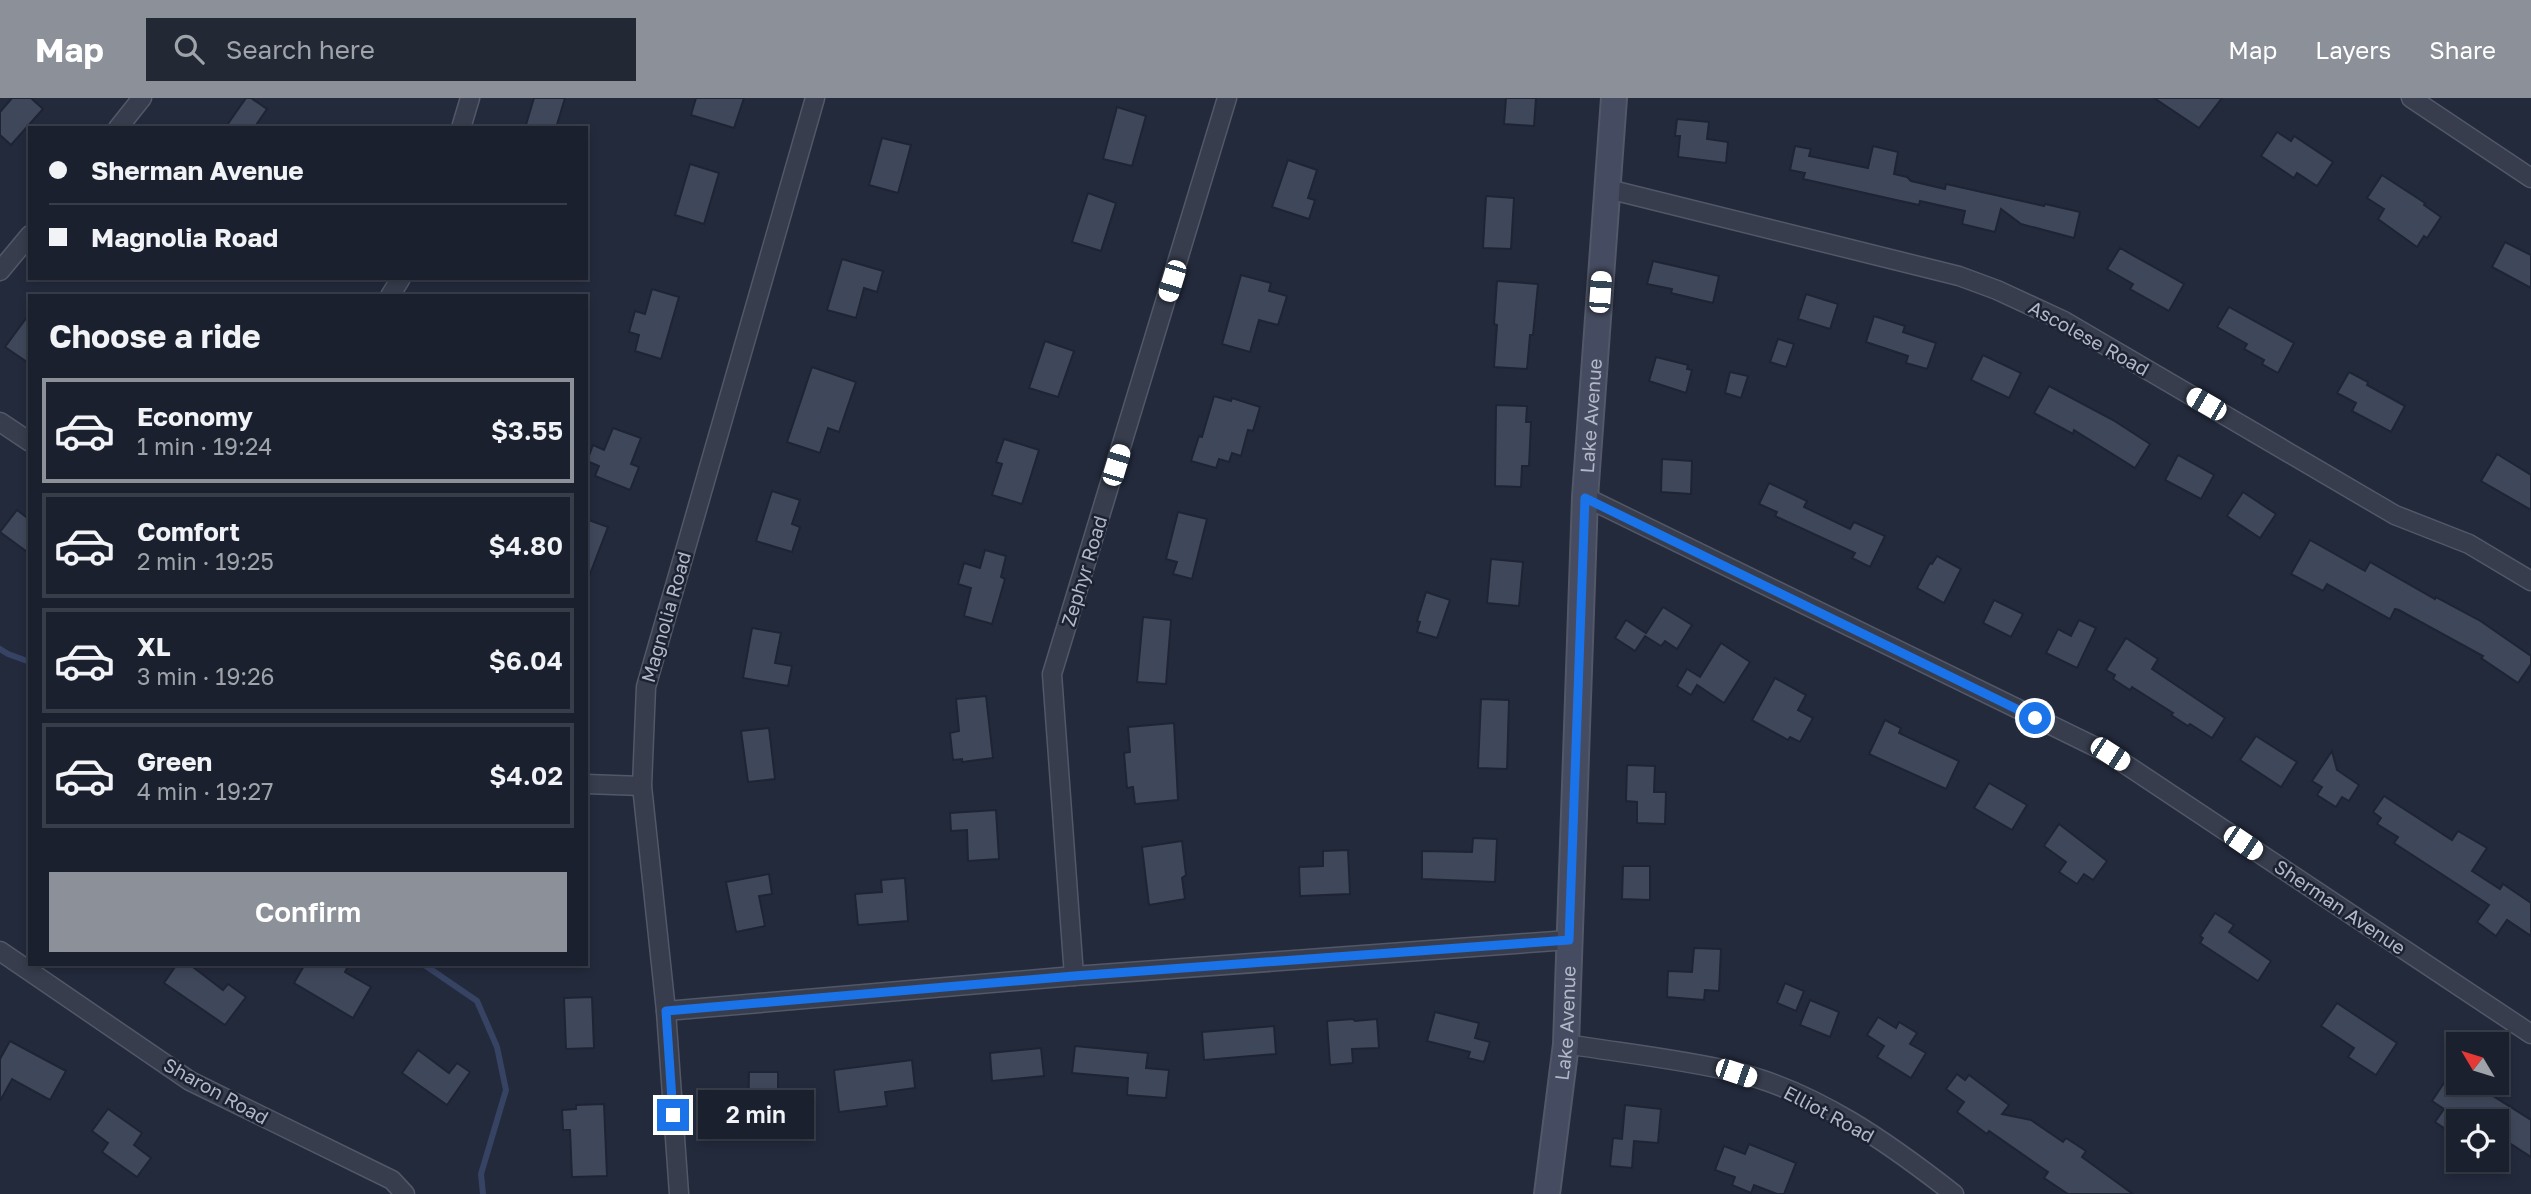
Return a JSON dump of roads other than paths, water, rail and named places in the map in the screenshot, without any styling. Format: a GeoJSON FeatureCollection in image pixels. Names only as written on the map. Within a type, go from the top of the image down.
{"type":"FeatureCollection","features":[{"type":"Feature","properties":{"kind":"street"},"geometry":{"type":"LineString","coordinates":[[120,126],[142,98]]}},
{"type":"Feature","properties":{"kind":"street"},"geometry":{"type":"LineString","coordinates":[[462,126],[470,98]]}},
{"type":"Feature","properties":{"kind":"street","name":"Magnolia Road"},"geometry":{"type":"LineString","coordinates":[[679,1194],[666,1011],[642,786],[646,687],[815,98]]}},
{"type":"Feature","properties":{"kind":"street","name":"Zephyr Road"},"geometry":{"type":"LineString","coordinates":[[1074,976],[1052,674],[1227,98]]}},
{"type":"Feature","properties":{"kind":"street","name":"Lake Avenue"},"geometry":{"type":"LineString","coordinates":[[1547,1194],[1566,1044],[1585,498],[1614,98]]}},
{"type":"Feature","properties":{"kind":"street"},"geometry":{"type":"LineString","coordinates":[[2411,98],[2531,178]]}},
{"type":"Feature","properties":{"kind":"street","name":"Ascolese Road"},"geometry":{"type":"LineString","coordinates":[[1608,189],[1959,276],[1997,290],[2064,321],[2395,515],[2469,544],[2531,581]]}},
{"type":"Feature","properties":{"kind":"street"},"geometry":{"type":"LineString","coordinates":[[0,271],[28,237]]}},
{"type":"Feature","properties":{"kind":"street"},"geometry":{"type":"LineString","coordinates":[[0,422],[28,441]]}},
{"type":"Feature","properties":{"kind":"street","name":"Sherman Avenue"},"geometry":{"type":"LineString","coordinates":[[1585,498],[2110,754],[2531,1034]]}},
{"type":"Feature","properties":{"kind":"street"},"geometry":{"type":"LineString","coordinates":[[588,784],[642,786]]}},
{"type":"Feature","properties":{"kind":"street"},"geometry":{"type":"LineString","coordinates":[[666,1011],[1074,976],[1569,940]]}},
{"type":"Feature","properties":{"kind":"street","name":"Sharon Road"},"geometry":{"type":"LineString","coordinates":[[0,951],[190,1081],[392,1180],[405,1194]]}},
{"type":"Feature","properties":{"kind":"street","name":"Elliot Road"},"geometry":{"type":"LineString","coordinates":[[1566,1044],[1736,1073],[1800,1095],[1869,1133],[1954,1194]]}},
{"type":"Feature","properties":{"kind":"waterway"},"geometry":{"type":"LineString","coordinates":[[0,649],[28,661]]}},
{"type":"Feature","properties":{"kind":"waterway"},"geometry":{"type":"LineString","coordinates":[[426,966],[477,1001],[497,1047],[506,1090],[481,1174],[483,1194]]}}]}
